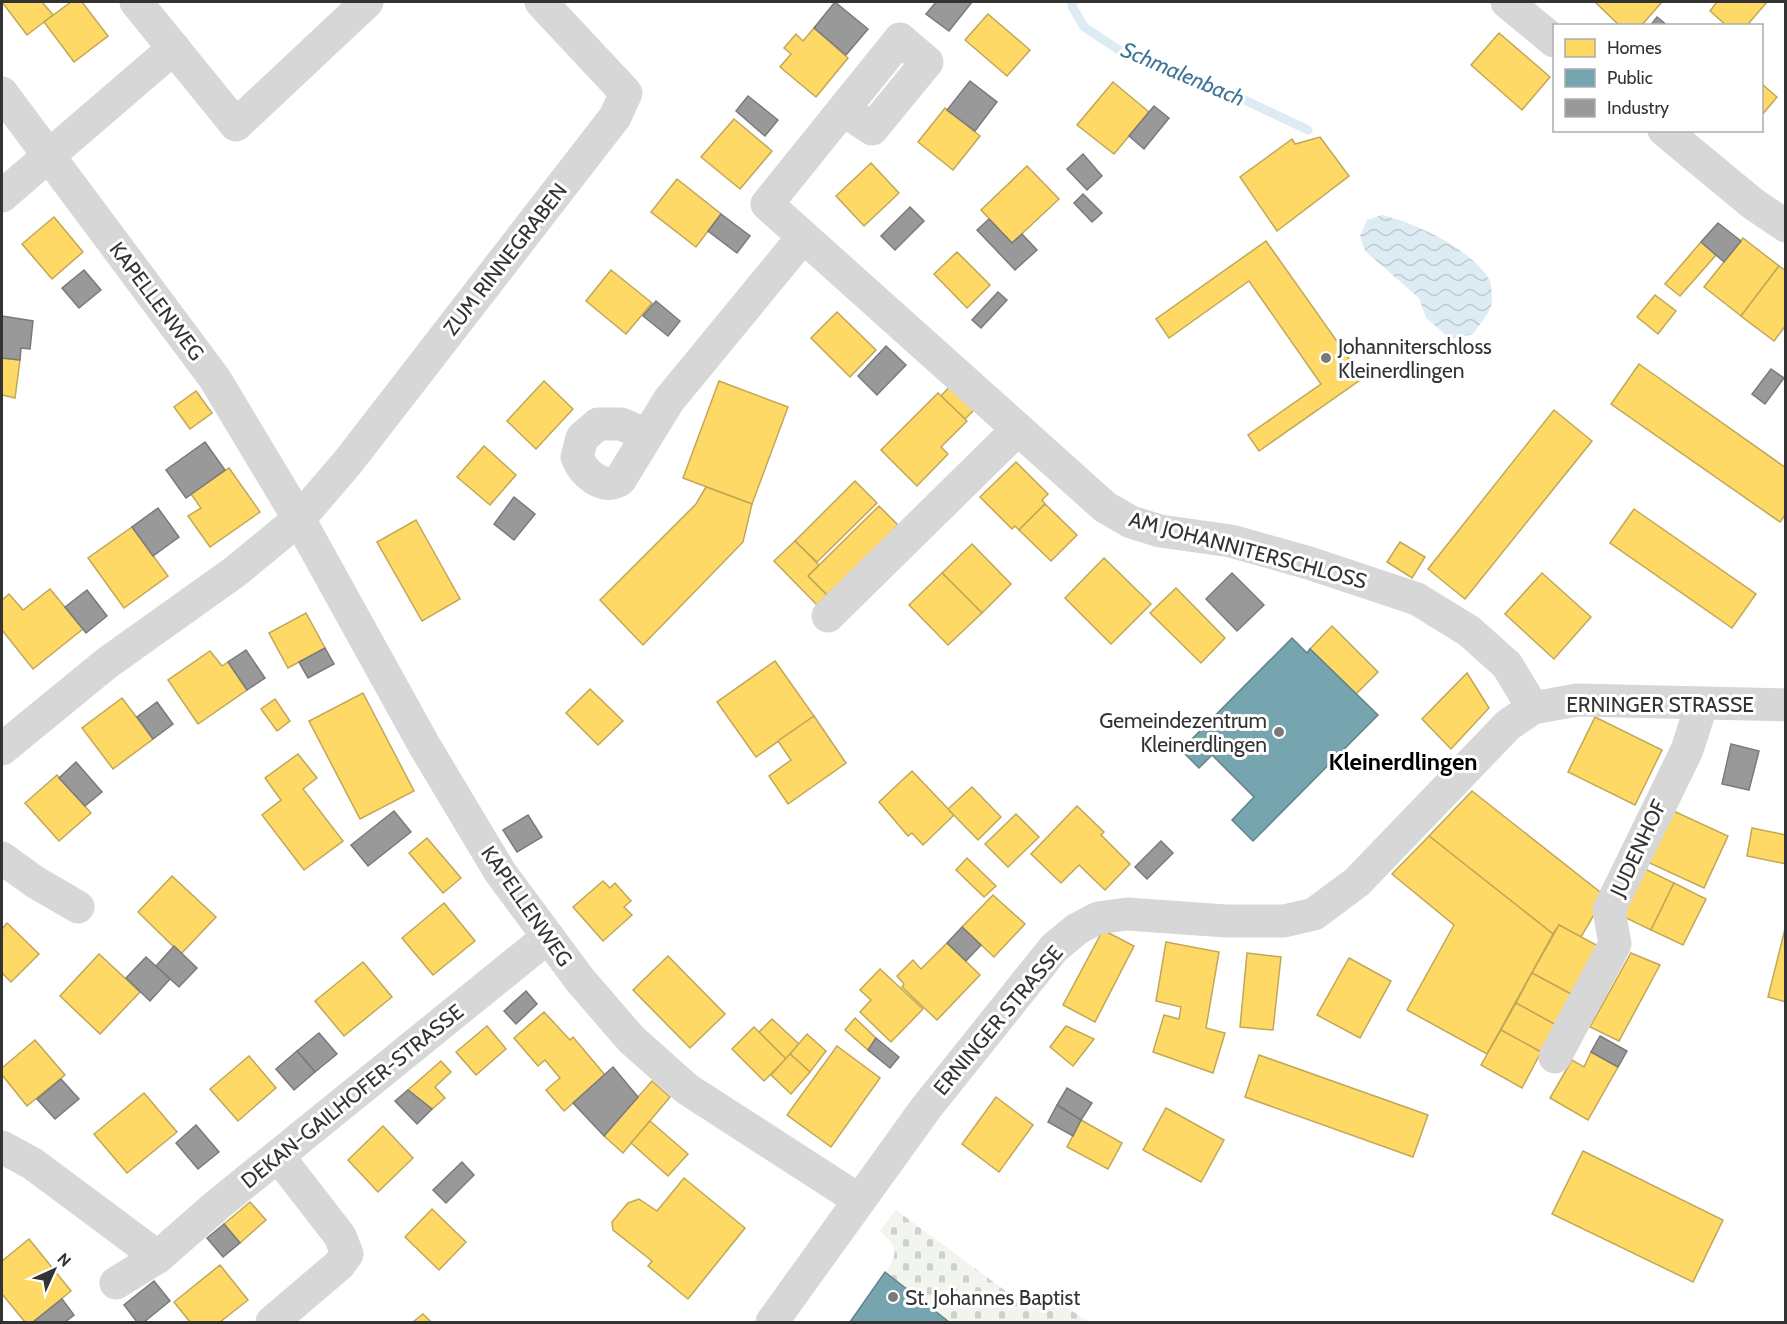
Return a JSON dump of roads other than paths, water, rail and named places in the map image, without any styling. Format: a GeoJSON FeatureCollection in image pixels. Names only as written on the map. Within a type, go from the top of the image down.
{"type":"FeatureCollection","features":[{"type":"Feature","properties":{"kind":"street"},"geometry":{"type":"LineString","coordinates":[[136,2],[236,125],[367,2]]}},
{"type":"Feature","properties":{"kind":"street","name":"ZUM RINNEGRABEN"},"geometry":{"type":"LineString","coordinates":[[300,519],[355,453],[615,117],[626,93],[541,2]]}},
{"type":"Feature","properties":{"kind":"street"},"geometry":{"type":"LineString","coordinates":[[1507,2],[1553,39]]}},
{"type":"Feature","properties":{"kind":"street"},"geometry":{"type":"LineString","coordinates":[[2,196],[174,48]]}},
{"type":"Feature","properties":{"kind":"street","name":"KAPELLENWEG"},"geometry":{"type":"LineString","coordinates":[[2,93],[215,379],[300,519],[424,745],[500,872],[580,980],[631,1039],[687,1089],[860,1200]]}},
{"type":"Feature","properties":{"kind":"street","name":"AM JOHANNITERSCHLOSS"},"geometry":{"type":"LineString","coordinates":[[844,110],[767,204],[954,369],[1105,507],[1131,522],[1160,531],[1231,541],[1310,563],[1417,599],[1469,631],[1507,665],[1533,708]]}},
{"type":"Feature","properties":{"kind":"street"},"geometry":{"type":"LineString","coordinates":[[1666,132],[1752,203],[1785,226]]}},
{"type":"Feature","properties":{"kind":"street"},"geometry":{"type":"LineString","coordinates":[[648,435],[669,400],[803,237]]}},
{"type":"Feature","properties":{"kind":"street"},"geometry":{"type":"LineString","coordinates":[[828,616],[1018,429]]}},
{"type":"Feature","properties":{"kind":"street"},"geometry":{"type":"LineString","coordinates":[[2,749],[107,663],[236,571],[300,519]]}},
{"type":"Feature","properties":{"kind":"street","name":"ERNINGER STRASSE"},"geometry":{"type":"LineString","coordinates":[[771,1323],[926,1108],[1054,948],[1077,929],[1098,918],[1126,914],[1226,921],[1284,921],[1314,914],[1357,882],[1508,725],[1533,708],[1577,700],[1785,705]]}},
{"type":"Feature","properties":{"kind":"street","name":"JUDENHOF"},"geometry":{"type":"LineString","coordinates":[[1555,1058],[1615,944],[1609,910],[1661,800],[1688,750],[1702,703]]}},
{"type":"Feature","properties":{"kind":"street"},"geometry":{"type":"LineString","coordinates":[[2,858],[35,882],[78,907]]}},
{"type":"Feature","properties":{"kind":"street","name":"DEKAN-GAILHOFER-STRASSE"},"geometry":{"type":"LineString","coordinates":[[116,1282],[158,1257],[278,1156],[548,938]]}},
{"type":"Feature","properties":{"kind":"street"},"geometry":{"type":"LineString","coordinates":[[2,1147],[33,1164],[158,1257]]}},
{"type":"Feature","properties":{"kind":"street"},"geometry":{"type":"LineString","coordinates":[[272,1323],[339,1265],[347,1254],[340,1236],[278,1156]]}},
{"type":"Feature","properties":{"kind":"water"},"geometry":{"type":"Polygon","coordinates":[[[1382,215],[1441,238],[1469,257],[1489,279],[1492,290],[1491,306],[1473,334],[1451,339],[1426,318],[1419,298],[1365,251],[1360,236],[1367,220],[1382,215]]]}},
{"type":"Feature","properties":{"kind":"waterway","name":"Schmalenbach"},"geometry":{"type":"LineString","coordinates":[[1073,2],[1072,6],[1084,27],[1119,50],[1228,92],[1308,130]]}},
{"type":"Feature","properties":{"kind":"place","name":"Johanniterschloss Kleinerdlingen"},"geometry":{"type":"Point","coordinates":[1326,358]}},
{"type":"Feature","properties":{"kind":"place","name":"Gemeindezentrum Kleinerdlingen"},"geometry":{"type":"Point","coordinates":[1279,732]}},
{"type":"Feature","properties":{"kind":"place","name":"St. Johannes Baptist"},"geometry":{"type":"Point","coordinates":[893,1297]}},
{"type":"Feature","properties":{"kind":"district","name":"Kleinerdlingen"},"geometry":{"type":"Point","coordinates":[1403,761]}}]}
